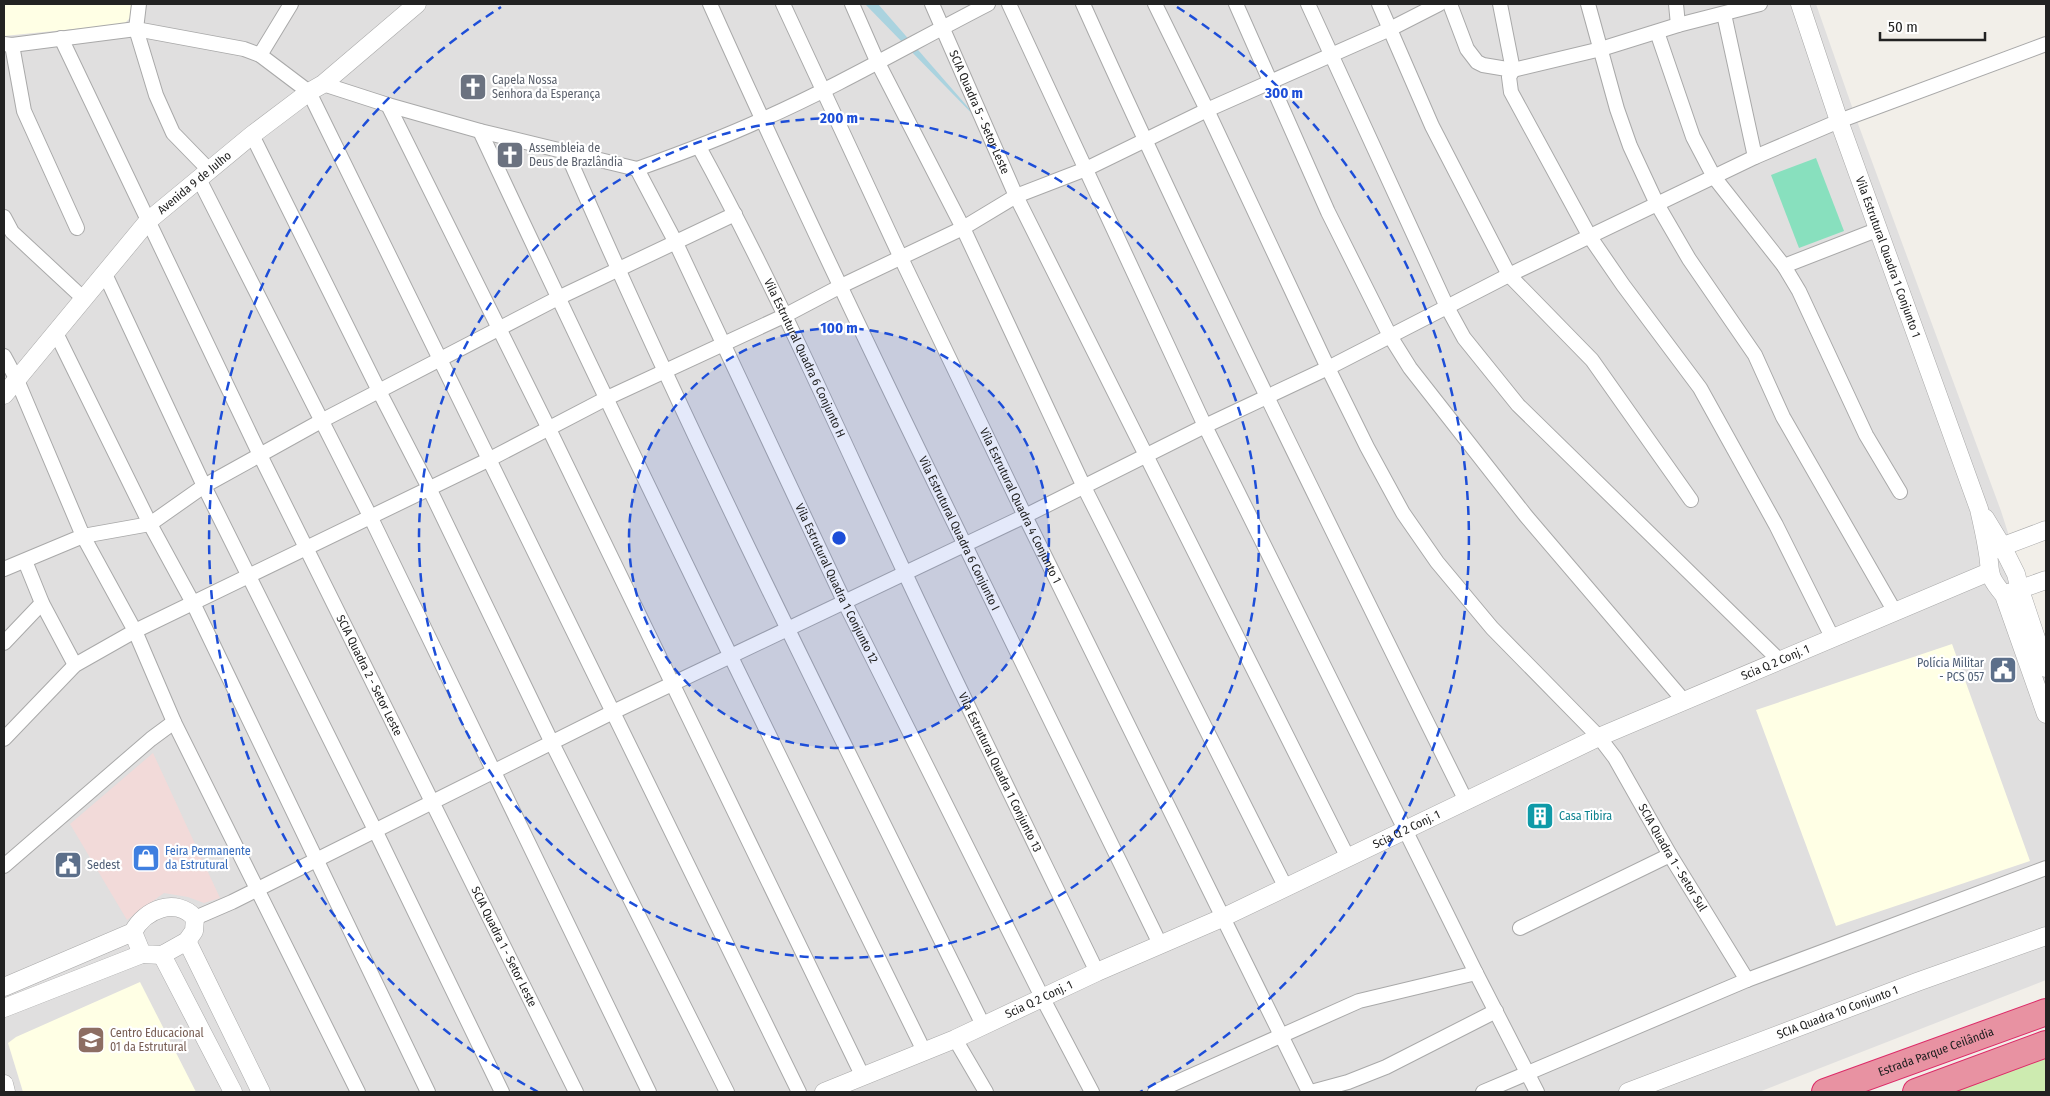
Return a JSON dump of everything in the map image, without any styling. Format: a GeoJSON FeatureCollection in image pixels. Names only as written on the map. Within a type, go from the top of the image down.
{"type":"FeatureCollection","features":[{"type":"Feature","properties":{"kind":"highway","name":"Estrada Parque Ceilândia"},"geometry":{"type":"LineString","coordinates":[[1825,1092],[2046,1012]]}},
{"type":"Feature","properties":{"kind":"highway"},"geometry":{"type":"LineString","coordinates":[[1916,1092],[2046,1044]]}},
{"type":"Feature","properties":{"kind":"street"},"geometry":{"type":"LineString","coordinates":[[139,4],[136,29],[156,95],[173,133],[204,174],[650,1092]]}},
{"type":"Feature","properties":{"kind":"street"},"geometry":{"type":"LineString","coordinates":[[260,55],[291,4]]}},
{"type":"Feature","properties":{"kind":"street","name":"Avenida 9 de Julho"},"geometry":{"type":"LineString","coordinates":[[4,395],[148,221],[252,135],[316,88],[417,4]]}},
{"type":"Feature","properties":{"kind":"street","name":"Vila Estrutural Quadra 6 Conjunto I"},"geometry":{"type":"LineString","coordinates":[[710,4],[762,120],[841,286],[1160,944]]}},
{"type":"Feature","properties":{"kind":"street","name":"Vila Estrutural Quadra 4 Conjunto 1"},"geometry":{"type":"LineString","coordinates":[[784,4],[901,258],[1024,516],[1310,1092]]}},
{"type":"Feature","properties":{"kind":"street"},"geometry":{"type":"LineString","coordinates":[[852,4],[877,61],[963,228],[1084,487],[1286,888]]}},
{"type":"Feature","properties":{"kind":"street","name":"SCIA Quadra 5 - Setor Leste"},"geometry":{"type":"LineString","coordinates":[[932,4],[1016,196],[1348,858]]}},
{"type":"Feature","properties":{"kind":"street"},"geometry":{"type":"LineString","coordinates":[[77,228],[24,111],[8,45],[136,29],[244,49],[260,55],[316,88],[388,105],[480,131],[637,168],[699,147],[762,120],[988,4]]}},
{"type":"Feature","properties":{"kind":"street"},"geometry":{"type":"LineString","coordinates":[[1008,4],[1206,426],[1476,973],[1537,1092]]}},
{"type":"Feature","properties":{"kind":"street"},"geometry":{"type":"LineString","coordinates":[[1082,4],[1144,140],[1266,396],[1466,801]]}},
{"type":"Feature","properties":{"kind":"street","name":"SCIA Quadra 1 - Setor Sul"},"geometry":{"type":"LineString","coordinates":[[1155,4],[1328,368],[1367,447],[1403,513],[1437,562],[1492,628],[1598,737],[1615,758],[1670,855],[1747,980]]}},
{"type":"Feature","properties":{"kind":"street"},"geometry":{"type":"LineString","coordinates":[[1236,4],[1328,212],[1390,336],[1410,368],[1526,516],[1684,700]]}},
{"type":"Feature","properties":{"kind":"street"},"geometry":{"type":"LineString","coordinates":[[1308,4],[1447,307],[1464,338],[1518,406],[1779,660]]}},
{"type":"Feature","properties":{"kind":"street"},"geometry":{"type":"LineString","coordinates":[[1378,4],[1432,126],[1509,275],[1592,360],[1691,500]]}},
{"type":"Feature","properties":{"kind":"street"},"geometry":{"type":"LineString","coordinates":[[4,739],[74,665],[135,631],[490,459],[606,398],[786,315],[841,286],[963,228],[1016,196],[1086,169],[1207,110],[1390,29],[1439,4]]}},
{"type":"Feature","properties":{"kind":"street"},"geometry":{"type":"LineString","coordinates":[[1450,4],[1467,49],[1477,62],[1512,70],[1602,49],[1678,25],[1760,4]]}},
{"type":"Feature","properties":{"kind":"street"},"geometry":{"type":"LineString","coordinates":[[1500,4],[1512,70],[1509,77],[1511,92],[1590,237],[1623,285],[1700,388],[1776,525],[1832,637]]}},
{"type":"Feature","properties":{"kind":"street"},"geometry":{"type":"LineString","coordinates":[[1588,4],[1602,49],[1617,109],[1630,146],[1657,204],[1689,259],[1754,354],[1783,417],[1895,612]]}},
{"type":"Feature","properties":{"kind":"street"},"geometry":{"type":"LineString","coordinates":[[1676,4],[1678,25]]}},
{"type":"Feature","properties":{"kind":"street","name":"Vila Estrutural Quadra 1 Conjunto 1"},"geometry":{"type":"LineString","coordinates":[[1800,4],[1839,121],[1979,509],[1995,549],[2016,574],[2012,592]]}},
{"type":"Feature","properties":{"kind":"street"},"geometry":{"type":"LineString","coordinates":[[1724,14],[1755,158]]}},
{"type":"Feature","properties":{"kind":"street"},"geometry":{"type":"LineString","coordinates":[[1657,32],[1693,137],[1714,177],[1784,266],[1799,291],[1866,435],[1900,492]]}},
{"type":"Feature","properties":{"kind":"street","name":"SCIA Quadra 2 - Setor Leste"},"geometry":{"type":"LineString","coordinates":[[61,38],[260,454],[432,801]]}},
{"type":"Feature","properties":{"kind":"street"},"geometry":{"type":"LineString","coordinates":[[195,918],[256,890],[611,713],[1084,487],[1266,396],[1328,368],[1509,275],[1714,177],[1839,121],[2046,44]]}},
{"type":"Feature","properties":{"kind":"street"},"geometry":{"type":"LineString","coordinates":[[316,88],[441,360],[611,713],[799,1092]]}},
{"type":"Feature","properties":{"kind":"street"},"geometry":{"type":"LineString","coordinates":[[388,105],[549,429],[863,1077]]}},
{"type":"Feature","properties":{"kind":"street"},"geometry":{"type":"LineString","coordinates":[[480,131],[730,657],[924,1051]]}},
{"type":"Feature","properties":{"kind":"street"},"geometry":{"type":"LineString","coordinates":[[252,135],[379,391],[430,488],[552,743],[727,1092]]}},
{"type":"Feature","properties":{"kind":"street","name":"Vila Estrutural Quadra 6 Conjunto H"},"geometry":{"type":"LineString","coordinates":[[699,147],[786,315],[905,573]]}},
{"type":"Feature","properties":{"kind":"street"},"geometry":{"type":"LineString","coordinates":[[566,151],[618,270],[787,628],[983,1025]]}},
{"type":"Feature","properties":{"kind":"street","name":"Vila Estrutural Quadra 1 Conjunto 12"},"geometry":{"type":"LineString","coordinates":[[637,168],[675,241],[844,601],[1042,997],[1092,1092]]}},
{"type":"Feature","properties":{"kind":"street"},"geometry":{"type":"LineString","coordinates":[[4,569],[83,536],[150,524],[204,486],[323,420],[558,298],[735,214]]}},
{"type":"Feature","properties":{"kind":"street"},"geometry":{"type":"LineString","coordinates":[[4,217],[12,232],[84,298]]}},
{"type":"Feature","properties":{"kind":"street"},"geometry":{"type":"LineString","coordinates":[[1784,266],[1879,229]]}},
{"type":"Feature","properties":{"kind":"street"},"geometry":{"type":"LineString","coordinates":[[104,272],[204,486],[375,830],[502,1092]]}},
{"type":"Feature","properties":{"kind":"street"},"geometry":{"type":"LineString","coordinates":[[56,333],[150,524],[193,603],[428,1092]]}},
{"type":"Feature","properties":{"kind":"street"},"geometry":{"type":"LineString","coordinates":[[4,356],[17,380],[83,536],[135,631],[174,722],[358,1092]]}},
{"type":"Feature","properties":{"kind":"street"},"geometry":{"type":"LineString","coordinates":[[2046,530],[1995,549],[1989,572],[1994,584],[2012,592],[2046,668]]}},
{"type":"Feature","properties":{"kind":"street"},"geometry":{"type":"LineString","coordinates":[[25,561],[42,603],[74,665]]}},
{"type":"Feature","properties":{"kind":"street","name":"Scia Q 2 Conj. 1"},"geometry":{"type":"LineString","coordinates":[[824,1092],[955,1038],[1097,972],[1222,918],[1407,831],[1598,737],[1989,572]]}},
{"type":"Feature","properties":{"kind":"street","name":"Vila Estrutural Quadra 1 Conjunto 13"},"geometry":{"type":"LineString","coordinates":[[905,573],[1097,972]]}},
{"type":"Feature","properties":{"kind":"street"},"geometry":{"type":"LineString","coordinates":[[2012,592],[2046,580]]}},
{"type":"Feature","properties":{"kind":"street"},"geometry":{"type":"LineString","coordinates":[[2012,592],[2046,714]]}},
{"type":"Feature","properties":{"kind":"street"},"geometry":{"type":"LineString","coordinates":[[4,643],[42,603]]}},
{"type":"Feature","properties":{"kind":"street"},"geometry":{"type":"LineString","coordinates":[[4,866],[151,739],[174,722]]}},
{"type":"Feature","properties":{"kind":"street","name":"SCIA Quadra 1 - Setor Leste"},"geometry":{"type":"LineString","coordinates":[[432,801],[576,1092]]}},
{"type":"Feature","properties":{"kind":"street"},"geometry":{"type":"LineString","coordinates":[[1520,928],[1670,855]]}},
{"type":"Feature","properties":{"kind":"street"},"geometry":{"type":"LineString","coordinates":[[1482,1092],[1747,980],[2046,868]]}},
{"type":"Feature","properties":{"kind":"street"},"geometry":{"type":"LineString","coordinates":[[4,987],[132,932],[137,924],[156,911],[166,907],[177,906],[188,910],[195,918],[194,931],[187,941],[162,955],[142,954],[4,1008]]}},
{"type":"Feature","properties":{"kind":"street"},"geometry":{"type":"LineString","coordinates":[[132,932],[142,954]]}},
{"type":"Feature","properties":{"kind":"street","name":"SCIA Quadra 10 Conjunto 1"},"geometry":{"type":"LineString","coordinates":[[1628,1092],[1917,982],[2046,936]]}},
{"type":"Feature","properties":{"kind":"street"},"geometry":{"type":"LineString","coordinates":[[187,941],[261,1092]]}},
{"type":"Feature","properties":{"kind":"street"},"geometry":{"type":"LineString","coordinates":[[162,955],[233,1092]]}},
{"type":"Feature","properties":{"kind":"street"},"geometry":{"type":"LineString","coordinates":[[1155,1092],[1359,1001],[1476,973]]}},
{"type":"Feature","properties":{"kind":"street"},"geometry":{"type":"LineString","coordinates":[[1310,1092],[1348,1082],[1386,1067],[1496,1011]]}},
{"type":"Feature","properties":{"kind":"street"},"geometry":{"type":"LineString","coordinates":[[955,1038],[986,1092]]}},
{"type":"Feature","properties":{"kind":"street"},"geometry":{"type":"LineString","coordinates":[[4,1084],[6,1092]]}},
{"type":"Feature","properties":{"kind":"shaded area"},"geometry":{"type":"Polygon","coordinates":[[[4,4],[1816,4],[1857,121],[2001,511],[2046,651],[2046,980],[1759,1092],[4,1092],[4,4]]]}},
{"type":"Feature","properties":{"kind":"shaded area"},"geometry":{"type":"Polygon","coordinates":[[[4,4],[133,4],[132,16],[124,24],[4,36],[4,4]]]}},
{"type":"Feature","properties":{"kind":"shaded area"},"geometry":{"type":"Polygon","coordinates":[[[1952,644],[2030,861],[1836,926],[1756,710],[1952,644]]]}},
{"type":"Feature","properties":{"kind":"shaded area","name":"Feira Permanente da Estrutural"},"geometry":{"type":"Polygon","coordinates":[[[153,753],[220,898],[204,903],[188,897],[164,893],[127,920],[70,824],[153,753]]]}},
{"type":"Feature","properties":{"kind":"shaded area","name":"Centro Educacional 01 da Estrutural"},"geometry":{"type":"Polygon","coordinates":[[[140,982],[196,1092],[23,1092],[8,1043],[16,1037],[140,982]]]}},
{"type":"Feature","properties":{"kind":"green space"},"geometry":{"type":"Polygon","coordinates":[[[1816,158],[1844,231],[1799,248],[1771,175],[1816,158]]]}},
{"type":"Feature","properties":{"kind":"green space"},"geometry":{"type":"Polygon","coordinates":[[[2046,1031],[2046,1092],[1901,1092],[2046,1031]]]}},
{"type":"Feature","properties":{"kind":"water"},"geometry":{"type":"Polygon","coordinates":[[[865,4],[878,4],[987,129],[865,4]]]}},
{"type":"Feature","properties":{"kind":"place","name":"Capela Nossa Senhora da Esperança"},"geometry":{"type":"Point","coordinates":[473,87]}},
{"type":"Feature","properties":{"kind":"place","name":"Assembleia de Deus de Brazlândia"},"geometry":{"type":"Point","coordinates":[510,155]}},
{"type":"Feature","properties":{"kind":"place","name":"Polícia Militar - PCS 057"},"geometry":{"type":"Point","coordinates":[2003,670]}},
{"type":"Feature","properties":{"kind":"place","name":"Casa Tibira"},"geometry":{"type":"Point","coordinates":[1540,816]}},
{"type":"Feature","properties":{"kind":"place","name":"Feira Permanente da Estrutural"},"geometry":{"type":"Point","coordinates":[146,858]}},
{"type":"Feature","properties":{"kind":"place","name":"Sedest"},"geometry":{"type":"Point","coordinates":[68,865]}},
{"type":"Feature","properties":{"kind":"place","name":"Centro Educacional 01 da Estrutural"},"geometry":{"type":"Point","coordinates":[91,1040]}}]}
